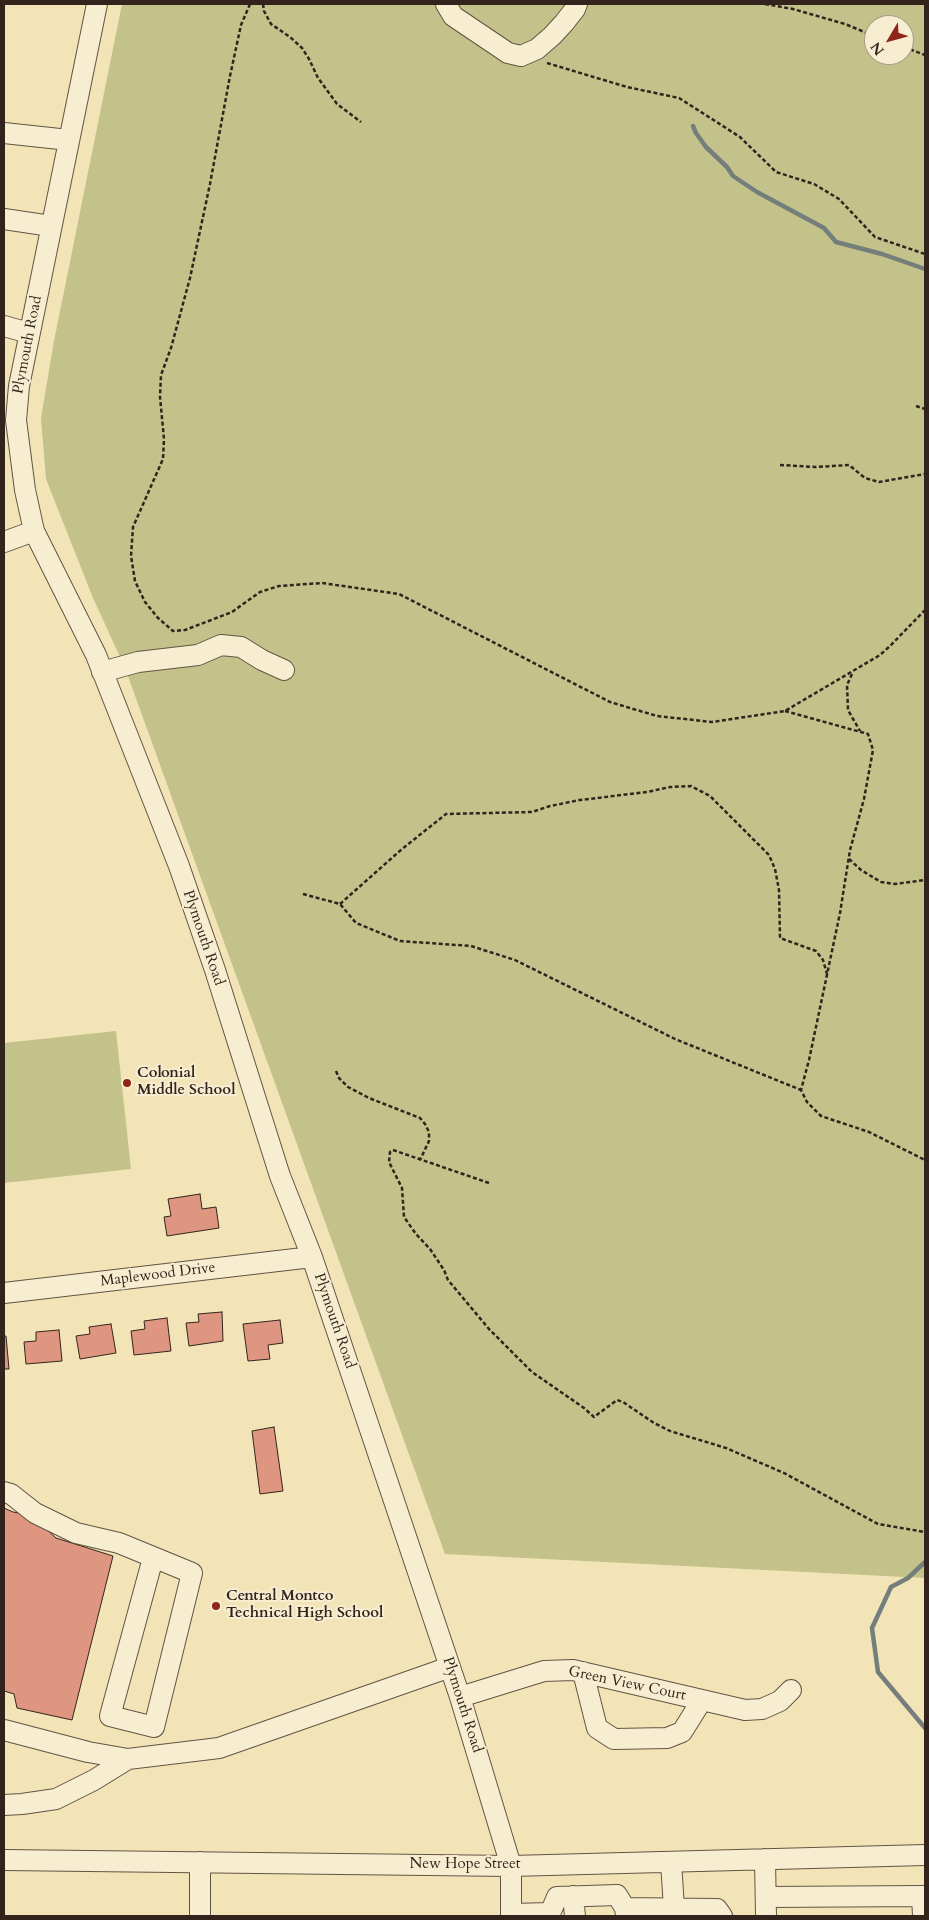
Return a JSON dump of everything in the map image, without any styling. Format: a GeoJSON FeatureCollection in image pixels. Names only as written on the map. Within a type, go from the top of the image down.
{"type":"FeatureCollection","features":[{"type":"Feature","properties":{"kind":"street","name":"Plymouth Road"},"geometry":{"type":"LineString","coordinates":[[97,4],[19,386],[10,407],[16,420],[25,490],[34,531],[96,654],[179,866],[280,1176],[312,1257],[460,1697],[511,1866],[511,1915]]}},
{"type":"Feature","properties":{"kind":"street"},"geometry":{"type":"LineString","coordinates":[[446,4],[453,16],[508,53],[521,56],[536,49],[552,36],[564,24],[577,4]]}},
{"type":"Feature","properties":{"kind":"street"},"geometry":{"type":"LineString","coordinates":[[4,133],[69,140]]}},
{"type":"Feature","properties":{"kind":"street"},"geometry":{"type":"LineString","coordinates":[[4,219],[51,226]]}},
{"type":"Feature","properties":{"kind":"street"},"geometry":{"type":"LineString","coordinates":[[4,326],[30,334]]}},
{"type":"Feature","properties":{"kind":"street"},"geometry":{"type":"LineString","coordinates":[[4,542],[34,531]]}},
{"type":"Feature","properties":{"kind":"street"},"geometry":{"type":"LineString","coordinates":[[102,672],[138,662],[198,655],[221,645],[241,648],[284,670]]}},
{"type":"Feature","properties":{"kind":"street","name":"Maplewood Drive"},"geometry":{"type":"LineString","coordinates":[[4,1293],[312,1257]]}},
{"type":"Feature","properties":{"kind":"street"},"geometry":{"type":"LineString","coordinates":[[4,1492],[11,1494],[35,1513],[76,1533],[119,1543],[192,1573],[154,1727],[166,1754]]}},
{"type":"Feature","properties":{"kind":"street"},"geometry":{"type":"LineString","coordinates":[[153,1558],[110,1716],[154,1727]]}},
{"type":"Feature","properties":{"kind":"street"},"geometry":{"type":"LineString","coordinates":[[4,1730],[88,1752],[128,1759],[219,1748],[450,1667]]}},
{"type":"Feature","properties":{"kind":"street","name":"Green View Court"},"geometry":{"type":"LineString","coordinates":[[460,1697],[544,1671],[573,1670],[745,1710],[762,1709],[780,1701],[791,1690]]}},
{"type":"Feature","properties":{"kind":"street"},"geometry":{"type":"LineString","coordinates":[[583,1672],[597,1728],[614,1740],[667,1738],[682,1732],[702,1700]]}},
{"type":"Feature","properties":{"kind":"street"},"geometry":{"type":"LineString","coordinates":[[4,1805],[56,1799],[94,1780],[128,1759]]}},
{"type":"Feature","properties":{"kind":"street","name":"New Hope Street"},"geometry":{"type":"LineString","coordinates":[[4,1860],[511,1866],[925,1855]]}},
{"type":"Feature","properties":{"kind":"street"},"geometry":{"type":"LineString","coordinates":[[765,1859],[766,1907],[924,1896],[923,1916]]}},
{"type":"Feature","properties":{"kind":"street"},"geometry":{"type":"LineString","coordinates":[[200,1862],[200,1916]]}},
{"type":"Feature","properties":{"kind":"street"},"geometry":{"type":"LineString","coordinates":[[671,1862],[674,1908]]}},
{"type":"Feature","properties":{"kind":"street"},"geometry":{"type":"LineString","coordinates":[[617,1863],[623,1906]]}},
{"type":"Feature","properties":{"kind":"street"},"geometry":{"type":"LineString","coordinates":[[560,1864],[575,1916]]}},
{"type":"Feature","properties":{"kind":"street"},"geometry":{"type":"LineString","coordinates":[[511,1915],[549,1915],[557,1897],[568,1897],[623,1906],[717,1909],[722,1916]]}},
{"type":"Feature","properties":{"kind":"path"},"geometry":{"type":"LineString","coordinates":[[250,4],[241,26],[230,76],[190,278],[171,348],[161,376],[160,397],[164,439],[163,459],[134,527],[131,556],[136,581],[145,602],[158,618],[173,631],[185,630],[232,612],[260,592],[279,586],[322,583],[399,594],[610,702],[657,716],[712,722],[784,711],[852,672],[890,646],[925,610]]}},
{"type":"Feature","properties":{"kind":"path"},"geometry":{"type":"LineString","coordinates":[[263,4],[271,24],[302,48],[318,78],[337,104],[360,122]]}},
{"type":"Feature","properties":{"kind":"path"},"geometry":{"type":"LineString","coordinates":[[765,4],[793,9],[845,24],[864,32]]}},
{"type":"Feature","properties":{"kind":"path"},"geometry":{"type":"LineString","coordinates":[[521,56],[627,87],[679,98],[740,137],[776,172],[814,184],[839,199],[874,237],[925,254]]}},
{"type":"Feature","properties":{"kind":"path"},"geometry":{"type":"LineString","coordinates":[[916,406],[925,409]]}},
{"type":"Feature","properties":{"kind":"path"},"geometry":{"type":"LineString","coordinates":[[780,465],[815,467],[849,465],[865,478],[879,482],[925,474]]}},
{"type":"Feature","properties":{"kind":"path"},"geometry":{"type":"LineString","coordinates":[[852,672],[847,685],[848,710],[860,732]]}},
{"type":"Feature","properties":{"kind":"path"},"geometry":{"type":"LineString","coordinates":[[784,711],[868,734],[873,750],[809,1060],[801,1090]]}},
{"type":"Feature","properties":{"kind":"path"},"geometry":{"type":"LineString","coordinates":[[340,904],[402,849],[446,814],[532,812],[580,800],[647,792],[670,787],[691,786],[710,796],[769,855],[775,868],[779,890],[780,938],[816,951],[822,960],[827,974]]}},
{"type":"Feature","properties":{"kind":"path"},"geometry":{"type":"LineString","coordinates":[[849,859],[861,870],[880,882],[895,884],[925,880]]}},
{"type":"Feature","properties":{"kind":"path"},"geometry":{"type":"LineString","coordinates":[[303,894],[340,904],[356,923],[400,941],[471,946],[515,960],[675,1038],[801,1090],[807,1102],[821,1116],[869,1132],[925,1160]]}},
{"type":"Feature","properties":{"kind":"path"},"geometry":{"type":"LineString","coordinates":[[336,1071],[339,1078],[348,1087],[369,1098],[420,1118],[429,1132],[429,1141],[420,1160]]}},
{"type":"Feature","properties":{"kind":"path"},"geometry":{"type":"LineString","coordinates":[[489,1183],[392,1150],[390,1152],[389,1162],[402,1188],[404,1217],[430,1249],[444,1270],[448,1280],[489,1329],[532,1372],[594,1417],[617,1400],[623,1402],[654,1423],[670,1431],[726,1448],[784,1473],[878,1524],[925,1532]]}},
{"type":"Feature","properties":{"kind":"green space"},"geometry":{"type":"Polygon","coordinates":[[[122,4],[925,4],[925,1578],[445,1554],[125,668],[93,598],[46,479],[41,418],[54,341],[122,4]]]}},
{"type":"Feature","properties":{"kind":"green space"},"geometry":{"type":"Polygon","coordinates":[[[116,1031],[131,1169],[4,1183],[4,1043],[116,1031]]]}},
{"type":"Feature","properties":{"kind":"building"},"geometry":{"type":"Polygon","coordinates":[[[200,1194],[202,1209],[216,1207],[219,1228],[167,1236],[164,1217],[171,1216],[168,1199],[200,1194]]]}},
{"type":"Feature","properties":{"kind":"building"},"geometry":{"type":"Polygon","coordinates":[[[222,1312],[223,1341],[189,1346],[186,1323],[199,1322],[198,1314],[222,1312]]]}},
{"type":"Feature","properties":{"kind":"building"},"geometry":{"type":"Polygon","coordinates":[[[167,1318],[171,1351],[134,1355],[131,1331],[145,1329],[144,1321],[167,1318]]]}},
{"type":"Feature","properties":{"kind":"building"},"geometry":{"type":"Polygon","coordinates":[[[280,1320],[283,1343],[268,1345],[270,1359],[248,1361],[243,1324],[280,1320]]]}},
{"type":"Feature","properties":{"kind":"building"},"geometry":{"type":"Polygon","coordinates":[[[111,1324],[116,1353],[80,1359],[76,1336],[90,1334],[89,1327],[111,1324]]]}},
{"type":"Feature","properties":{"kind":"building"},"geometry":{"type":"Polygon","coordinates":[[[59,1330],[62,1361],[26,1364],[24,1342],[36,1341],[36,1332],[59,1330]]]}},
{"type":"Feature","properties":{"kind":"building"},"geometry":{"type":"Polygon","coordinates":[[[4,1336],[6,1336],[9,1369],[4,1369],[4,1336]]]}},
{"type":"Feature","properties":{"kind":"building"},"geometry":{"type":"Polygon","coordinates":[[[274,1427],[283,1491],[260,1494],[252,1431],[274,1427]]]}},
{"type":"Feature","properties":{"kind":"building"},"geometry":{"type":"Polygon","coordinates":[[[4,1508],[13,1512],[31,1515],[56,1538],[113,1556],[72,1720],[17,1708],[14,1694],[4,1691],[4,1508]]]}},
{"type":"Feature","properties":{"kind":"waterway"},"geometry":{"type":"LineString","coordinates":[[693,126],[706,147],[727,167],[733,176],[757,192],[824,228],[836,242],[882,254],[925,269]]}},
{"type":"Feature","properties":{"kind":"waterway"},"geometry":{"type":"LineString","coordinates":[[925,1562],[908,1578],[891,1587],[872,1628],[878,1672],[925,1728]]}},
{"type":"Feature","properties":{"kind":"place","name":"Colonial Middle School"},"geometry":{"type":"Point","coordinates":[127,1083]}},
{"type":"Feature","properties":{"kind":"place","name":"Central Montco Technical High School"},"geometry":{"type":"Point","coordinates":[216,1606]}}]}
